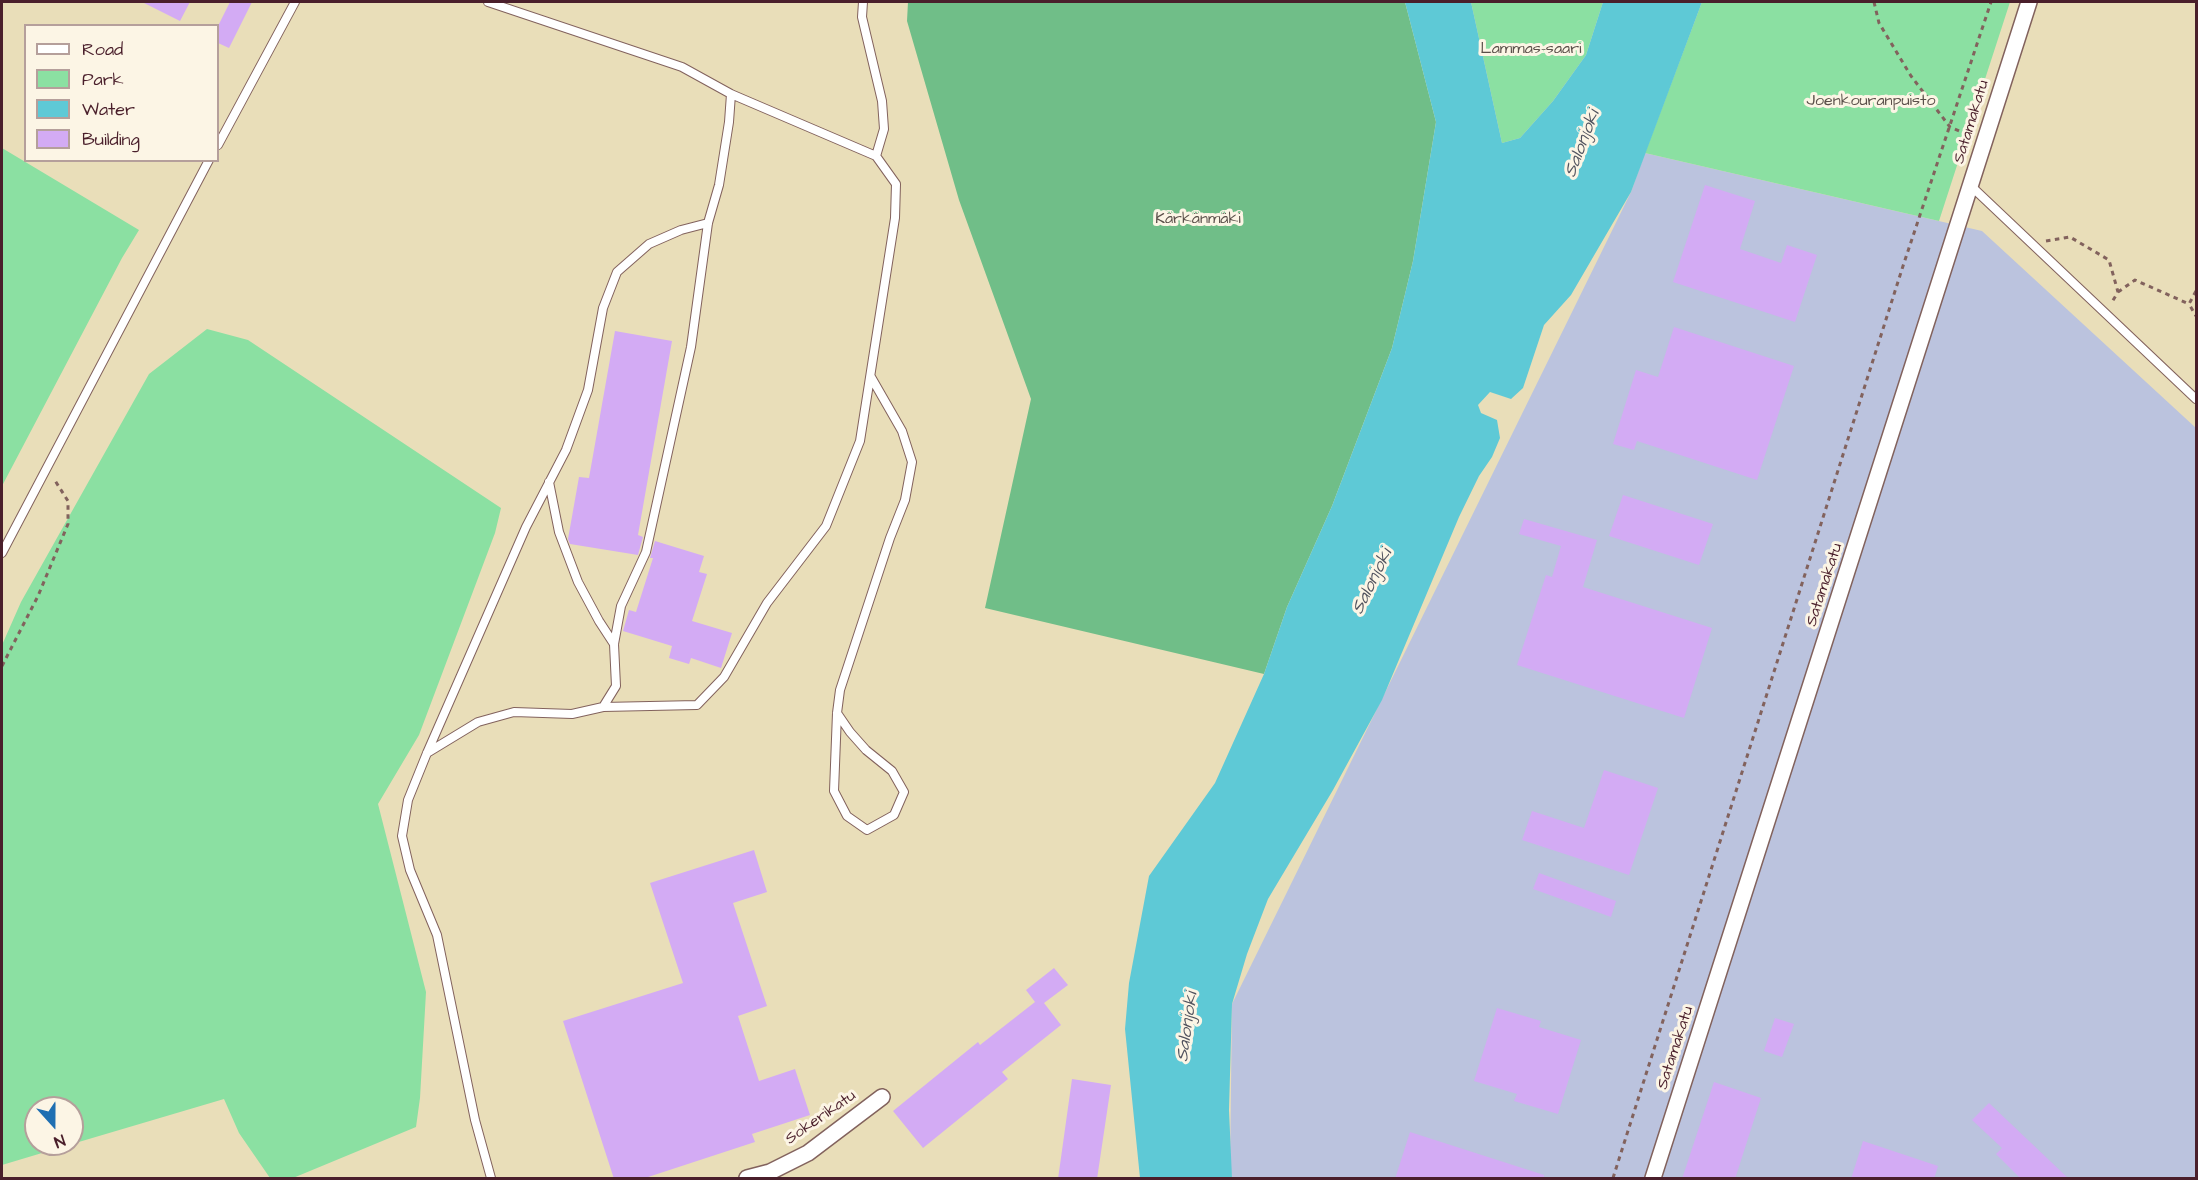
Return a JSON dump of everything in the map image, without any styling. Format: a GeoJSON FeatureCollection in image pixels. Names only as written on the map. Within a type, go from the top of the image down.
{"type":"FeatureCollection","features":[{"type":"Feature","properties":{"kind":"street","name":"Satamakatu"},"geometry":{"type":"LineString","coordinates":[[1653,1179],[2029,2]]}},
{"type":"Feature","properties":{"kind":"street","name":"Sokerikatu"},"geometry":{"type":"LineString","coordinates":[[747,1179],[770,1172],[808,1153],[882,1097]]}},
{"type":"Feature","properties":{"kind":"lane"},"geometry":{"type":"LineString","coordinates":[[219,143],[295,2]]}},
{"type":"Feature","properties":{"kind":"lane"},"geometry":{"type":"LineString","coordinates":[[427,753],[478,722],[513,712],[572,714],[603,707],[697,705],[724,677],[767,603],[826,526],[860,441],[895,218],[896,184],[876,156],[731,94],[682,67],[488,2]]}},
{"type":"Feature","properties":{"kind":"lane"},"geometry":{"type":"LineString","coordinates":[[863,2],[862,17],[882,100],[884,129],[876,156]]}},
{"type":"Feature","properties":{"kind":"lane"},"geometry":{"type":"LineString","coordinates":[[603,707],[616,686],[614,644],[621,606],[646,552],[692,347],[708,223],[719,185],[731,94]]}},
{"type":"Feature","properties":{"kind":"lane"},"geometry":{"type":"LineString","coordinates":[[2,553],[208,162]]}},
{"type":"Feature","properties":{"kind":"lane"},"geometry":{"type":"LineString","coordinates":[[1971,186],[2196,399]]}},
{"type":"Feature","properties":{"kind":"lane"},"geometry":{"type":"LineString","coordinates":[[491,1179],[475,1119],[437,935],[410,870],[402,836],[408,800],[526,526],[566,450],[588,390],[603,308],[617,272],[649,244],[681,230],[708,223]]}},
{"type":"Feature","properties":{"kind":"lane"},"geometry":{"type":"LineString","coordinates":[[837,713],[866,750],[892,771],[904,792],[894,815],[867,830],[847,816],[834,791],[837,713],[840,690],[886,548],[905,500],[912,462],[902,431],[871,377]]}},
{"type":"Feature","properties":{"kind":"lane"},"geometry":{"type":"LineString","coordinates":[[549,482],[559,532],[578,582],[598,621],[614,644]]}},
{"type":"Feature","properties":{"kind":"path"},"geometry":{"type":"LineString","coordinates":[[1874,2],[1879,23],[1911,76],[1950,127],[1985,141]]}},
{"type":"Feature","properties":{"kind":"path"},"geometry":{"type":"LineString","coordinates":[[1613,1179],[1903,266],[1991,2]]}},
{"type":"Feature","properties":{"kind":"path"},"geometry":{"type":"LineString","coordinates":[[2034,245],[2070,237],[2109,260],[2118,292]]}},
{"type":"Feature","properties":{"kind":"path"},"geometry":{"type":"LineString","coordinates":[[2106,314],[2118,292],[2134,280],[2189,304],[2196,316]]}},
{"type":"Feature","properties":{"kind":"path"},"geometry":{"type":"LineString","coordinates":[[2189,304],[2196,291]]}},
{"type":"Feature","properties":{"kind":"path"},"geometry":{"type":"LineString","coordinates":[[2,666],[38,596],[68,524],[68,501],[45,469]]}},
{"type":"Feature","properties":{"kind":"shaded area"},"geometry":{"type":"Polygon","coordinates":[[[1645,153],[1982,231],[2196,428],[2196,1178],[1232,1178],[1230,1168],[1232,1004],[1631,192],[1645,153]]]}},
{"type":"Feature","properties":{"kind":"green space","name":"Kärkänmäki"},"geometry":{"type":"Polygon","coordinates":[[[908,2],[1405,2],[1436,122],[1413,261],[1392,348],[1332,506],[1287,607],[1264,674],[985,608],[1031,399],[959,200],[907,21],[908,2]]]}},
{"type":"Feature","properties":{"kind":"green space","name":"Lammas-saari"},"geometry":{"type":"Polygon","coordinates":[[[1471,2],[1603,2],[1586,55],[1553,101],[1520,138],[1502,143],[1471,2]]]}},
{"type":"Feature","properties":{"kind":"green space","name":"Joenkouranpuisto"},"geometry":{"type":"Polygon","coordinates":[[[1702,2],[2010,2],[1939,221],[1645,153],[1702,2]]]}},
{"type":"Feature","properties":{"kind":"green space"},"geometry":{"type":"Polygon","coordinates":[[[2,148],[139,230],[2,486],[2,148]]]}},
{"type":"Feature","properties":{"kind":"green space"},"geometry":{"type":"Polygon","coordinates":[[[207,329],[248,340],[501,508],[495,533],[419,735],[378,804],[426,992],[420,1098],[416,1127],[293,1178],[270,1178],[239,1133],[224,1099],[84,1141],[84,1096],[24,1096],[24,1156],[32,1156],[2,1165],[2,645],[21,602],[149,374],[207,329]]]}},
{"type":"Feature","properties":{"kind":"water","name":"Salonjoki"},"geometry":{"type":"Polygon","coordinates":[[[1405,2],[1471,2],[1502,143],[1520,138],[1553,101],[1586,55],[1603,2],[1702,2],[1631,192],[1571,295],[1544,325],[1523,388],[1511,399],[1490,392],[1478,405],[1481,413],[1497,420],[1500,438],[1492,457],[1479,476],[1459,517],[1382,700],[1333,790],[1268,899],[1247,954],[1232,1004],[1229,1110],[1232,1178],[1140,1178],[1125,1029],[1129,983],[1149,876],[1215,783],[1264,674],[1287,607],[1332,506],[1392,348],[1413,261],[1436,122],[1405,2]]]}},
{"type":"Feature","properties":{"kind":"building"},"geometry":{"type":"Polygon","coordinates":[[[142,2],[190,2],[180,21],[142,2]]]}},
{"type":"Feature","properties":{"kind":"building"},"geometry":{"type":"Polygon","coordinates":[[[230,2],[252,2],[229,48],[219,43],[219,24],[230,2]]]}},
{"type":"Feature","properties":{"kind":"building"},"geometry":{"type":"Polygon","coordinates":[[[1705,185],[1755,201],[1740,249],[1781,263],[1787,245],[1817,255],[1795,322],[1673,282],[1705,185]]]}},
{"type":"Feature","properties":{"kind":"building"},"geometry":{"type":"Polygon","coordinates":[[[1674,327],[1794,366],[1757,480],[1637,441],[1634,450],[1613,444],[1636,370],[1658,377],[1674,327]]]}},
{"type":"Feature","properties":{"kind":"building"},"geometry":{"type":"Polygon","coordinates":[[[615,331],[672,341],[638,535],[643,537],[638,555],[570,544],[568,539],[579,477],[589,478],[615,331]]]}},
{"type":"Feature","properties":{"kind":"building"},"geometry":{"type":"Polygon","coordinates":[[[1623,495],[1713,524],[1699,565],[1609,536],[1623,495]]]}},
{"type":"Feature","properties":{"kind":"building"},"geometry":{"type":"Polygon","coordinates":[[[1524,519],[1597,540],[1583,587],[1712,628],[1684,718],[1517,665],[1546,575],[1552,577],[1561,546],[1519,534],[1524,519]]]}},
{"type":"Feature","properties":{"kind":"building"},"geometry":{"type":"Polygon","coordinates":[[[655,541],[704,556],[699,572],[707,574],[692,621],[732,633],[721,668],[691,658],[689,664],[669,658],[672,646],[623,631],[629,610],[636,612],[653,558],[650,558],[655,541]]]}},
{"type":"Feature","properties":{"kind":"building"},"geometry":{"type":"Polygon","coordinates":[[[1604,770],[1658,788],[1629,875],[1522,840],[1532,811],[1584,828],[1604,770]]]}},
{"type":"Feature","properties":{"kind":"building"},"geometry":{"type":"Polygon","coordinates":[[[754,850],[767,892],[733,903],[767,1006],[738,1016],[759,1081],[795,1069],[810,1115],[752,1134],[755,1142],[642,1179],[614,1179],[563,1021],[683,983],[650,883],[754,850]]]}},
{"type":"Feature","properties":{"kind":"building"},"geometry":{"type":"Polygon","coordinates":[[[1539,873],[1616,901],[1611,917],[1533,889],[1539,873]]]}},
{"type":"Feature","properties":{"kind":"building"},"geometry":{"type":"Polygon","coordinates":[[[1054,968],[1068,985],[1044,1003],[1061,1025],[1002,1072],[1008,1079],[923,1148],[893,1111],[978,1042],[980,1045],[1035,1002],[1026,990],[1054,968]]]}},
{"type":"Feature","properties":{"kind":"building"},"geometry":{"type":"Polygon","coordinates":[[[1497,1008],[1541,1021],[1539,1027],[1581,1040],[1558,1114],[1514,1101],[1517,1094],[1474,1081],[1497,1008]]]}},
{"type":"Feature","properties":{"kind":"building"},"geometry":{"type":"Polygon","coordinates":[[[1775,1018],[1794,1024],[1782,1057],[1764,1051],[1775,1018]]]}},
{"type":"Feature","properties":{"kind":"building"},"geometry":{"type":"Polygon","coordinates":[[[1072,1079],[1111,1085],[1097,1179],[1058,1179],[1072,1079]]]}},
{"type":"Feature","properties":{"kind":"building"},"geometry":{"type":"Polygon","coordinates":[[[1714,1082],[1761,1098],[1735,1179],[1682,1179],[1714,1082]]]}},
{"type":"Feature","properties":{"kind":"building"},"geometry":{"type":"Polygon","coordinates":[[[1989,1103],[2069,1179],[2021,1179],[1996,1154],[2002,1148],[1972,1120],[1989,1103]]]}},
{"type":"Feature","properties":{"kind":"building"},"geometry":{"type":"Polygon","coordinates":[[[1410,1132],[1544,1175],[1544,1179],[1395,1179],[1410,1132]]]}},
{"type":"Feature","properties":{"kind":"building"},"geometry":{"type":"Polygon","coordinates":[[[1863,1141],[1938,1166],[1934,1179],[1851,1179],[1863,1141]]]}}]}
